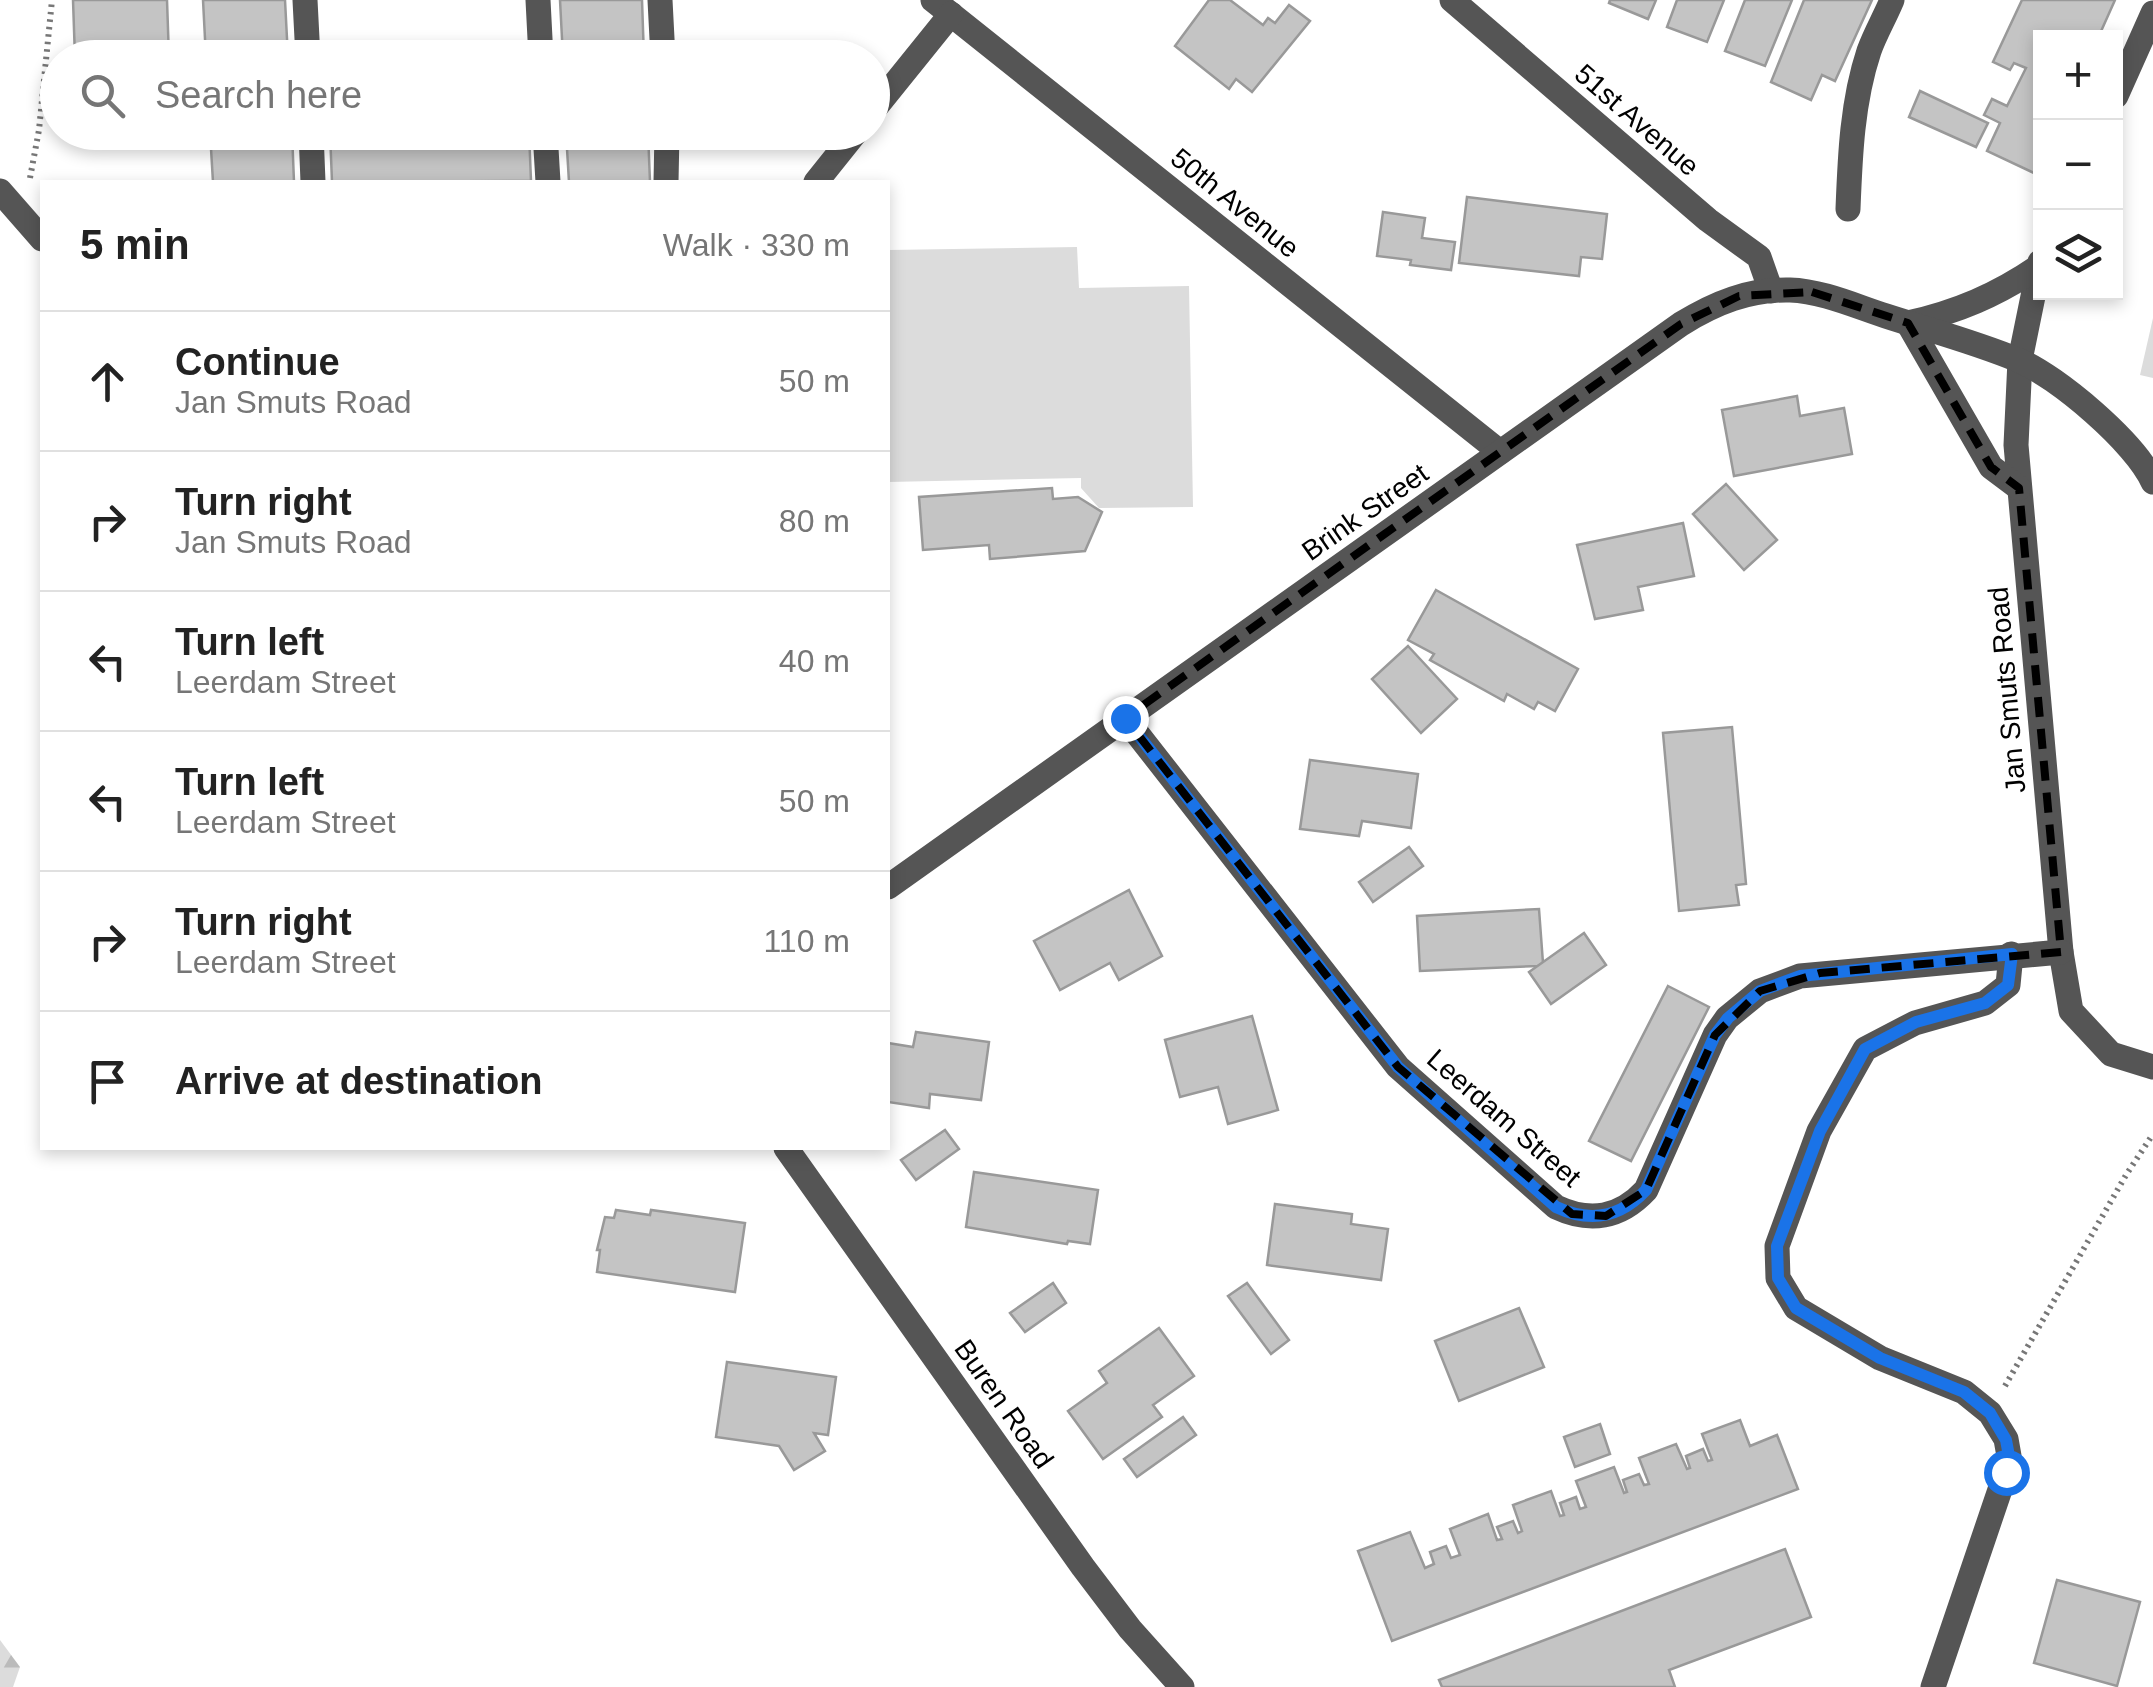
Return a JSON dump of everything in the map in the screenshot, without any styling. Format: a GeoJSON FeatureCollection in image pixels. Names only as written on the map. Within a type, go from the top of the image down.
{"type":"FeatureCollection","features":[{"type":"Feature","properties":{"kind":"street"},"geometry":{"type":"LineString","coordinates":[[305,0],[307,40]]}},
{"type":"Feature","properties":{"kind":"street"},"geometry":{"type":"LineString","coordinates":[[538,0],[540,40]]}},
{"type":"Feature","properties":{"kind":"street"},"geometry":{"type":"LineString","coordinates":[[660,0],[662,40]]}},
{"type":"Feature","properties":{"kind":"street","name":"51st Avenue"},"geometry":{"type":"LineString","coordinates":[[1452,0],[1708,220],[1759,257],[1771,291]]}},
{"type":"Feature","properties":{"kind":"street"},"geometry":{"type":"LineString","coordinates":[[1848,210],[1850,162],[1862,82],[1870,50],[1892,0]]}},
{"type":"Feature","properties":{"kind":"street"},"geometry":{"type":"LineString","coordinates":[[890,85],[942,7]]}},
{"type":"Feature","properties":{"kind":"street","name":"50th Avenue"},"geometry":{"type":"LineString","coordinates":[[942,7],[1500,452]]}},
{"type":"Feature","properties":{"kind":"street"},"geometry":{"type":"LineString","coordinates":[[2123,80],[2153,13]]}},
{"type":"Feature","properties":{"kind":"street"},"geometry":{"type":"LineString","coordinates":[[312,150],[314,180]]}},
{"type":"Feature","properties":{"kind":"street"},"geometry":{"type":"LineString","coordinates":[[546,150],[548,180]]}},
{"type":"Feature","properties":{"kind":"street"},"geometry":{"type":"LineString","coordinates":[[666,150],[666,180]]}},
{"type":"Feature","properties":{"kind":"street"},"geometry":{"type":"LineString","coordinates":[[818,180],[842,150]]}},
{"type":"Feature","properties":{"kind":"street"},"geometry":{"type":"LineString","coordinates":[[0,191],[40,238]]}},
{"type":"Feature","properties":{"kind":"street"},"geometry":{"type":"LineString","coordinates":[[2020,488],[1991,467],[1908,324],[1990,297],[2033,268]]}},
{"type":"Feature","properties":{"kind":"street","name":"Brink Street"},"geometry":{"type":"LineString","coordinates":[[890,886],[1500,452],[1709,307],[1739,296],[1771,291],[1812,292],[2020,360],[2056,383],[2124,440],[2153,482]]}},
{"type":"Feature","properties":{"kind":"street","name":"Jan Smuts Road"},"geometry":{"type":"LineString","coordinates":[[2033,294],[2016,402],[2020,488],[2070,1011],[2112,1054],[2153,1068]]}},
{"type":"Feature","properties":{"kind":"street","name":"Leerdam Street"},"geometry":{"type":"LineString","coordinates":[[1125,718],[1398,1067],[1556,1207],[1572,1214],[1606,1216],[1635,1202],[1646,1190],[1715,1035],[1728,1018],[1760,991],[1779,982],[1820,973],[2062,952]]}},
{"type":"Feature","properties":{"kind":"street"},"geometry":{"type":"LineString","coordinates":[[1933,1687],[2009,1456],[2006,1440],[1990,1413],[1964,1392],[1880,1358],[1796,1308],[1778,1278],[1777,1246],[1820,1131],[1865,1049],[1916,1022],[1985,1003],[2008,985],[2012,954]]}},
{"type":"Feature","properties":{"kind":"street","name":"Buren Road"},"geometry":{"type":"LineString","coordinates":[[787,1150],[1082,1567],[1182,1687]]}},
{"type":"Feature","properties":{"kind":"path"},"geometry":{"type":"LineString","coordinates":[[48,40],[52,0]]}},
{"type":"Feature","properties":{"kind":"path"},"geometry":{"type":"LineString","coordinates":[[23,219],[40,120]]}},
{"type":"Feature","properties":{"kind":"path"},"geometry":{"type":"LineString","coordinates":[[1990,1413],[2153,1134]]}},
{"type":"Feature","properties":{"kind":"highlighted area"},"geometry":{"type":"Polygon","coordinates":[[[1812,292],[1908,323],[1991,467],[2019,488],[2061,952],[1820,973],[1760,991],[1715,1035],[1646,1190],[1606,1216],[1572,1214],[1398,1067],[1125,718],[1681,324],[1739,296],[1812,292]]]}},
{"type":"Feature","properties":{"kind":"green space"},"geometry":{"type":"Polygon","coordinates":[[[1077,247],[1079,288],[1189,286],[1193,507],[1099,508],[1081,488],[1081,478],[890,482],[890,250],[1077,247]]]}},
{"type":"Feature","properties":{"kind":"green space"},"geometry":{"type":"Polygon","coordinates":[[[2153,318],[2153,378],[2140,375],[2153,318]]]}},
{"type":"Feature","properties":{"kind":"green space"},"geometry":{"type":"Polygon","coordinates":[[[0,1640],[20,1667],[13,1687],[0,1687],[0,1640]]]}},
{"type":"Feature","properties":{"kind":"building"},"geometry":{"type":"Polygon","coordinates":[[[73,0],[167,0],[168,40],[74,40],[73,0]]]}},
{"type":"Feature","properties":{"kind":"building"},"geometry":{"type":"Polygon","coordinates":[[[203,0],[285,0],[287,40],[205,40],[203,0]]]}},
{"type":"Feature","properties":{"kind":"building"},"geometry":{"type":"Polygon","coordinates":[[[560,0],[642,0],[643,40],[562,40],[560,0]]]}},
{"type":"Feature","properties":{"kind":"building"},"geometry":{"type":"Polygon","coordinates":[[[1209,0],[1230,0],[1263,25],[1268,18],[1275,23],[1289,5],[1310,21],[1252,92],[1236,79],[1229,89],[1175,46],[1209,0]]]}},
{"type":"Feature","properties":{"kind":"building"},"geometry":{"type":"Polygon","coordinates":[[[1656,0],[1648,19],[1609,3],[1656,0]]]}},
{"type":"Feature","properties":{"kind":"building"},"geometry":{"type":"Polygon","coordinates":[[[1677,0],[1724,0],[1707,42],[1667,27],[1677,0]]]}},
{"type":"Feature","properties":{"kind":"building"},"geometry":{"type":"Polygon","coordinates":[[[1745,0],[1792,0],[1765,66],[1725,51],[1745,0]]]}},
{"type":"Feature","properties":{"kind":"building"},"geometry":{"type":"Polygon","coordinates":[[[1804,0],[1872,0],[1835,81],[1822,75],[1811,100],[1771,82],[1804,0]]]}},
{"type":"Feature","properties":{"kind":"building"},"geometry":{"type":"Polygon","coordinates":[[[2022,0],[2115,0],[2102,30],[2033,30],[2033,173],[1987,151],[2000,123],[1984,115],[1992,99],[2007,106],[2026,68],[2014,63],[2010,70],[1993,62],[2022,0]]]}},
{"type":"Feature","properties":{"kind":"building"},"geometry":{"type":"Polygon","coordinates":[[[1920,91],[1988,123],[1976,147],[1909,117],[1920,91]]]}},
{"type":"Feature","properties":{"kind":"building"},"geometry":{"type":"Polygon","coordinates":[[[211,150],[293,150],[294,180],[213,180],[211,150]]]}},
{"type":"Feature","properties":{"kind":"building"},"geometry":{"type":"Polygon","coordinates":[[[331,150],[530,150],[531,180],[332,180],[331,150]]]}},
{"type":"Feature","properties":{"kind":"building"},"geometry":{"type":"Polygon","coordinates":[[[567,150],[649,150],[650,180],[569,180],[567,150]]]}},
{"type":"Feature","properties":{"kind":"building"},"geometry":{"type":"Polygon","coordinates":[[[1467,197],[1607,214],[1602,259],[1581,257],[1579,276],[1459,263],[1467,197]]]}},
{"type":"Feature","properties":{"kind":"building"},"geometry":{"type":"Polygon","coordinates":[[[1383,212],[1425,218],[1422,238],[1455,242],[1451,270],[1377,256],[1383,212]]]}},
{"type":"Feature","properties":{"kind":"building"},"geometry":{"type":"Polygon","coordinates":[[[1797,396],[1800,416],[1844,408],[1852,454],[1734,476],[1722,410],[1797,396]]]}},
{"type":"Feature","properties":{"kind":"building"},"geometry":{"type":"Polygon","coordinates":[[[1726,484],[1777,540],[1744,570],[1693,514],[1726,484]]]}},
{"type":"Feature","properties":{"kind":"building"},"geometry":{"type":"Polygon","coordinates":[[[1052,488],[1053,499],[1078,497],[1102,512],[1085,551],[990,559],[989,545],[923,550],[919,497],[1052,488]]]}},
{"type":"Feature","properties":{"kind":"building"},"geometry":{"type":"Polygon","coordinates":[[[1683,523],[1694,576],[1638,587],[1643,610],[1595,619],[1577,545],[1683,523]]]}},
{"type":"Feature","properties":{"kind":"building"},"geometry":{"type":"Polygon","coordinates":[[[1436,590],[1578,669],[1555,711],[1538,702],[1534,709],[1507,694],[1504,701],[1430,660],[1434,654],[1408,640],[1436,590]]]}},
{"type":"Feature","properties":{"kind":"building"},"geometry":{"type":"Polygon","coordinates":[[[1408,646],[1457,699],[1421,733],[1372,679],[1408,646]]]}},
{"type":"Feature","properties":{"kind":"building"},"geometry":{"type":"Polygon","coordinates":[[[1732,727],[1746,884],[1736,885],[1739,905],[1679,911],[1663,733],[1732,727]]]}},
{"type":"Feature","properties":{"kind":"building"},"geometry":{"type":"Polygon","coordinates":[[[1310,760],[1418,774],[1411,828],[1362,821],[1359,836],[1300,829],[1310,760]]]}},
{"type":"Feature","properties":{"kind":"building"},"geometry":{"type":"Polygon","coordinates":[[[1409,847],[1423,866],[1373,902],[1359,882],[1409,847]]]}},
{"type":"Feature","properties":{"kind":"building"},"geometry":{"type":"Polygon","coordinates":[[[1129,890],[1162,956],[1119,980],[1110,963],[1060,990],[1034,941],[1129,890]]]}},
{"type":"Feature","properties":{"kind":"building"},"geometry":{"type":"Polygon","coordinates":[[[1539,909],[1543,963],[1538,966],[1420,971],[1417,916],[1539,909]]]}},
{"type":"Feature","properties":{"kind":"building"},"geometry":{"type":"Polygon","coordinates":[[[1584,933],[1606,965],[1551,1004],[1529,972],[1584,933]]]}},
{"type":"Feature","properties":{"kind":"building"},"geometry":{"type":"Polygon","coordinates":[[[1668,986],[1709,1007],[1631,1161],[1589,1141],[1668,986]]]}},
{"type":"Feature","properties":{"kind":"building"},"geometry":{"type":"Polygon","coordinates":[[[1252,1016],[1278,1110],[1228,1124],[1218,1087],[1180,1097],[1165,1040],[1252,1016]]]}},
{"type":"Feature","properties":{"kind":"building"},"geometry":{"type":"Polygon","coordinates":[[[916,1032],[989,1042],[981,1100],[930,1094],[929,1108],[890,1102],[890,1043],[913,1047],[916,1032]]]}},
{"type":"Feature","properties":{"kind":"building"},"geometry":{"type":"Polygon","coordinates":[[[945,1130],[959,1149],[916,1180],[901,1160],[945,1130]]]}},
{"type":"Feature","properties":{"kind":"building"},"geometry":{"type":"Polygon","coordinates":[[[974,1172],[1098,1190],[1090,1244],[1067,1244],[966,1227],[974,1172]]]}},
{"type":"Feature","properties":{"kind":"building"},"geometry":{"type":"Polygon","coordinates":[[[1275,1204],[1352,1214],[1351,1224],[1388,1229],[1381,1280],[1267,1265],[1275,1204]]]}},
{"type":"Feature","properties":{"kind":"building"},"geometry":{"type":"Polygon","coordinates":[[[616,1210],[650,1215],[651,1210],[745,1223],[735,1292],[597,1272],[597,1250],[605,1217],[614,1218],[616,1210]]]}},
{"type":"Feature","properties":{"kind":"building"},"geometry":{"type":"Polygon","coordinates":[[[1053,1283],[1066,1303],[1025,1332],[1010,1313],[1053,1283]]]}},
{"type":"Feature","properties":{"kind":"building"},"geometry":{"type":"Polygon","coordinates":[[[1247,1283],[1289,1340],[1271,1354],[1228,1296],[1247,1283]]]}},
{"type":"Feature","properties":{"kind":"building"},"geometry":{"type":"Polygon","coordinates":[[[1519,1308],[1544,1367],[1459,1401],[1435,1341],[1519,1308]]]}},
{"type":"Feature","properties":{"kind":"building"},"geometry":{"type":"Polygon","coordinates":[[[1159,1328],[1194,1376],[1153,1405],[1162,1417],[1103,1459],[1068,1411],[1107,1383],[1099,1371],[1159,1328]]]}},
{"type":"Feature","properties":{"kind":"building"},"geometry":{"type":"Polygon","coordinates":[[[727,1362],[836,1377],[828,1435],[814,1433],[825,1451],[794,1470],[779,1446],[716,1437],[727,1362]]]}},
{"type":"Feature","properties":{"kind":"building"},"geometry":{"type":"Polygon","coordinates":[[[1183,1417],[1196,1435],[1137,1477],[1124,1459],[1183,1417]]]}},
{"type":"Feature","properties":{"kind":"building"},"geometry":{"type":"Polygon","coordinates":[[[1740,1420],[1750,1446],[1777,1435],[1798,1489],[1392,1641],[1358,1551],[1410,1532],[1425,1568],[1434,1564],[1430,1552],[1446,1546],[1451,1558],[1460,1555],[1450,1529],[1488,1514],[1497,1540],[1502,1539],[1497,1527],[1513,1521],[1518,1533],[1522,1531],[1513,1505],[1551,1491],[1560,1516],[1564,1515],[1560,1503],[1576,1497],[1580,1509],[1586,1507],[1576,1481],[1614,1467],[1624,1493],[1627,1492],[1623,1480],[1639,1474],[1644,1485],[1649,1484],[1639,1458],[1676,1444],[1687,1469],[1690,1468],[1686,1456],[1703,1449],[1708,1461],[1712,1460],[1702,1434],[1740,1420]]]}},
{"type":"Feature","properties":{"kind":"building"},"geometry":{"type":"Polygon","coordinates":[[[1600,1424],[1610,1454],[1575,1467],[1564,1437],[1600,1424]]]}},
{"type":"Feature","properties":{"kind":"building"},"geometry":{"type":"Polygon","coordinates":[[[1785,1549],[1811,1617],[1669,1670],[1675,1687],[1442,1687],[1439,1680],[1785,1549]]]}},
{"type":"Feature","properties":{"kind":"building"},"geometry":{"type":"Polygon","coordinates":[[[2057,1580],[2140,1602],[2117,1686],[2034,1663],[2057,1580]]]}},
{"type":"Feature","properties":{"kind":"route"},"geometry":{"type":"LineString","coordinates":[[1125,718],[1398,1067],[1556,1207],[1572,1214],[1606,1216],[1635,1202],[1646,1190],[1715,1035],[1728,1018],[1760,991],[1779,982],[1820,973],[2012,954],[2008,985],[1985,1003],[1916,1022],[1865,1049],[1820,1131],[1777,1246],[1778,1278],[1796,1308],[1880,1358],[1964,1392],[1990,1413],[2006,1440],[2006,1472]]}}]}
